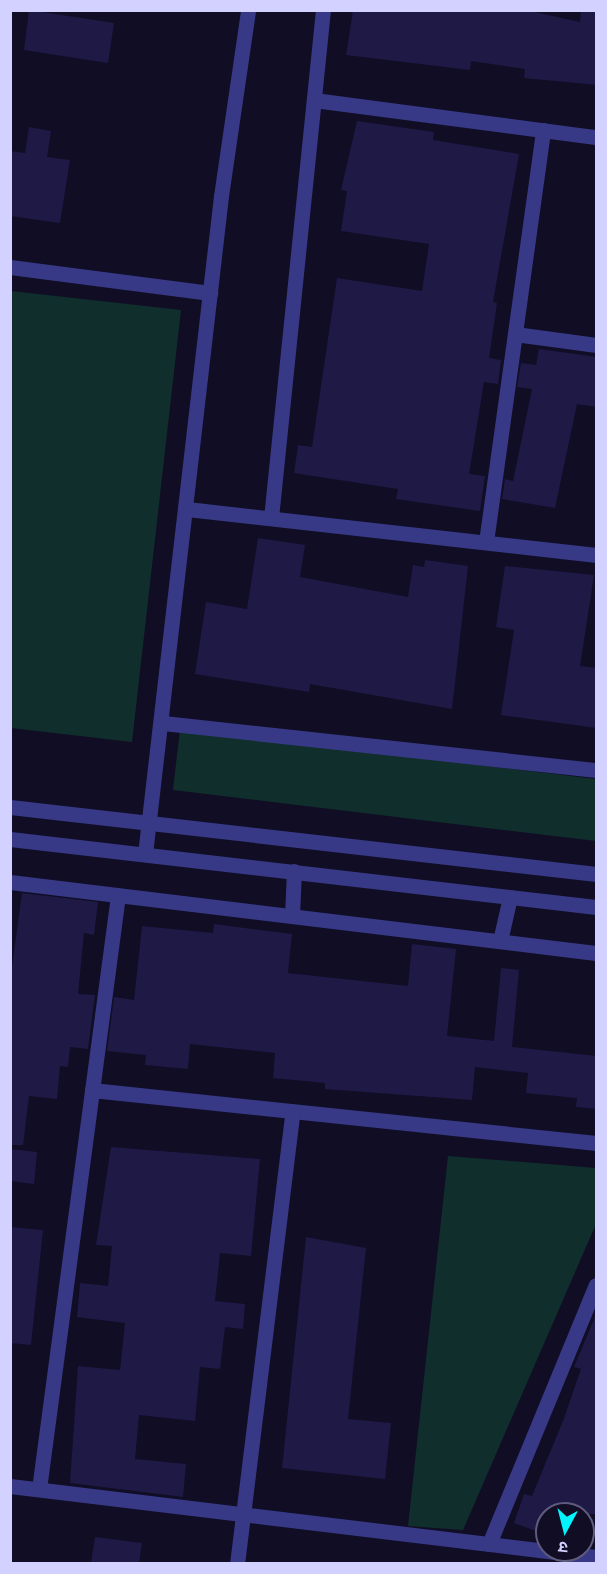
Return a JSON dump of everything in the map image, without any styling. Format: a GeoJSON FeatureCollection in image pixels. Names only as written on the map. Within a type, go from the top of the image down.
{"type":"FeatureCollection","features":[{"type":"Feature","properties":{"kind":"street"},"geometry":{"type":"LineString","coordinates":[[145,854],[163,723],[210,292],[248,10]]}},
{"type":"Feature","properties":{"kind":"street"},"geometry":{"type":"LineString","coordinates":[[271,519],[323,10]]}},
{"type":"Feature","properties":{"kind":"street"},"geometry":{"type":"LineString","coordinates":[[314,100],[597,137]]}},
{"type":"Feature","properties":{"kind":"street"},"geometry":{"type":"LineString","coordinates":[[486,542],[543,130]]}},
{"type":"Feature","properties":{"kind":"street"},"geometry":{"type":"LineString","coordinates":[[10,267],[210,292]]}},
{"type":"Feature","properties":{"kind":"street"},"geometry":{"type":"LineString","coordinates":[[515,334],[597,345]]}},
{"type":"Feature","properties":{"kind":"street"},"geometry":{"type":"LineString","coordinates":[[187,509],[597,555]]}},
{"type":"Feature","properties":{"kind":"street"},"geometry":{"type":"LineString","coordinates":[[163,723],[597,770]]}},
{"type":"Feature","properties":{"kind":"street"},"geometry":{"type":"LineString","coordinates":[[10,807],[597,874]]}},
{"type":"Feature","properties":{"kind":"street"},"geometry":{"type":"LineString","coordinates":[[10,839],[597,908]]}},
{"type":"Feature","properties":{"kind":"street"},"geometry":{"type":"LineString","coordinates":[[292,916],[294,872]]}},
{"type":"Feature","properties":{"kind":"street"},"geometry":{"type":"LineString","coordinates":[[10,882],[597,953]]}},
{"type":"Feature","properties":{"kind":"street"},"geometry":{"type":"LineString","coordinates":[[39,1489],[118,895]]}},
{"type":"Feature","properties":{"kind":"street"},"geometry":{"type":"LineString","coordinates":[[500,941],[510,897]]}},
{"type":"Feature","properties":{"kind":"street"},"geometry":{"type":"LineString","coordinates":[[92,1090],[597,1143]]}},
{"type":"Feature","properties":{"kind":"street"},"geometry":{"type":"LineString","coordinates":[[237,1563],[293,1111]]}},
{"type":"Feature","properties":{"kind":"street"},"geometry":{"type":"LineString","coordinates":[[489,1544],[597,1286]]}},
{"type":"Feature","properties":{"kind":"street"},"geometry":{"type":"LineString","coordinates":[[10,1486],[597,1557]]}},
{"type":"Feature","properties":{"kind":"green space"},"geometry":{"type":"Polygon","coordinates":[[[11,291],[181,310],[132,742],[11,728],[11,291]]]}},
{"type":"Feature","properties":{"kind":"green space"},"geometry":{"type":"Polygon","coordinates":[[[180,729],[596,779],[596,841],[173,790],[180,729]]]}},
{"type":"Feature","properties":{"kind":"green space"},"geometry":{"type":"Polygon","coordinates":[[[448,1156],[596,1168],[596,1224],[463,1530],[408,1526],[448,1156]]]}},
{"type":"Feature","properties":{"kind":"building"},"geometry":{"type":"Polygon","coordinates":[[[29,10],[114,23],[108,63],[24,50],[29,10]]]}},
{"type":"Feature","properties":{"kind":"building"},"geometry":{"type":"Polygon","coordinates":[[[353,10],[525,10],[580,22],[581,10],[597,10],[597,85],[524,78],[525,69],[471,61],[470,70],[346,55],[353,10]]]}},
{"type":"Feature","properties":{"kind":"building"},"geometry":{"type":"Polygon","coordinates":[[[357,121],[434,132],[433,140],[519,154],[493,302],[497,303],[489,358],[501,360],[498,384],[484,382],[469,474],[485,476],[480,511],[396,499],[398,489],[294,473],[298,445],[312,447],[337,278],[422,291],[429,244],[341,231],[347,191],[341,190],[357,121]]]}},
{"type":"Feature","properties":{"kind":"building"},"geometry":{"type":"Polygon","coordinates":[[[29,127],[51,131],[47,157],[70,160],[60,223],[10,216],[10,151],[25,153],[29,127]]]}},
{"type":"Feature","properties":{"kind":"building"},"geometry":{"type":"Polygon","coordinates":[[[539,349],[597,357],[597,407],[577,404],[555,508],[502,499],[505,479],[513,481],[532,389],[517,387],[521,363],[536,365],[539,349]]]}},
{"type":"Feature","properties":{"kind":"building"},"geometry":{"type":"Polygon","coordinates":[[[258,538],[305,545],[300,577],[408,597],[413,565],[424,567],[425,560],[468,566],[452,709],[310,684],[309,692],[195,674],[206,602],[247,609],[258,538]]]}},
{"type":"Feature","properties":{"kind":"building"},"geometry":{"type":"Polygon","coordinates":[[[505,566],[594,575],[580,666],[597,668],[597,728],[501,715],[514,630],[496,627],[505,566]]]}},
{"type":"Feature","properties":{"kind":"building"},"geometry":{"type":"Polygon","coordinates":[[[22,893],[98,902],[94,935],[84,933],[78,994],[95,995],[88,1049],[70,1047],[68,1067],[60,1066],[57,1099],[29,1096],[23,1145],[10,1145],[11,974],[22,893]]]}},
{"type":"Feature","properties":{"kind":"building"},"geometry":{"type":"Polygon","coordinates":[[[214,924],[292,934],[288,973],[408,986],[412,944],[456,949],[447,1036],[494,1041],[501,968],[519,970],[512,1047],[597,1056],[597,1109],[576,1107],[577,1098],[526,1093],[528,1073],[475,1067],[472,1100],[325,1089],[325,1083],[273,1078],[275,1053],[190,1044],[188,1069],[145,1065],[146,1055],[107,1051],[114,997],[134,1000],[142,926],[213,933],[214,924]]]}},
{"type":"Feature","properties":{"kind":"building"},"geometry":{"type":"Polygon","coordinates":[[[111,1147],[260,1159],[251,1256],[220,1253],[215,1301],[245,1304],[243,1329],[225,1327],[220,1369],[200,1367],[195,1421],[139,1415],[135,1459],[186,1464],[183,1497],[70,1483],[78,1366],[120,1370],[125,1323],[77,1317],[80,1283],[108,1286],[112,1246],[96,1245],[111,1147]]]}},
{"type":"Feature","properties":{"kind":"building"},"geometry":{"type":"Polygon","coordinates":[[[10,1149],[37,1152],[34,1184],[10,1181],[10,1149]]]}},
{"type":"Feature","properties":{"kind":"building"},"geometry":{"type":"Polygon","coordinates":[[[10,1227],[43,1230],[31,1345],[10,1343],[10,1227]]]}},
{"type":"Feature","properties":{"kind":"building"},"geometry":{"type":"Polygon","coordinates":[[[306,1237],[366,1248],[348,1419],[391,1423],[385,1479],[282,1468],[306,1237]]]}},
{"type":"Feature","properties":{"kind":"building"},"geometry":{"type":"Polygon","coordinates":[[[597,1312],[597,1514],[595,1514],[595,1502],[535,1502],[535,1531],[514,1523],[524,1494],[532,1496],[563,1421],[581,1369],[574,1367],[597,1312]]]}},
{"type":"Feature","properties":{"kind":"building"},"geometry":{"type":"Polygon","coordinates":[[[95,1537],[142,1543],[139,1563],[91,1563],[95,1537]]]}}]}
